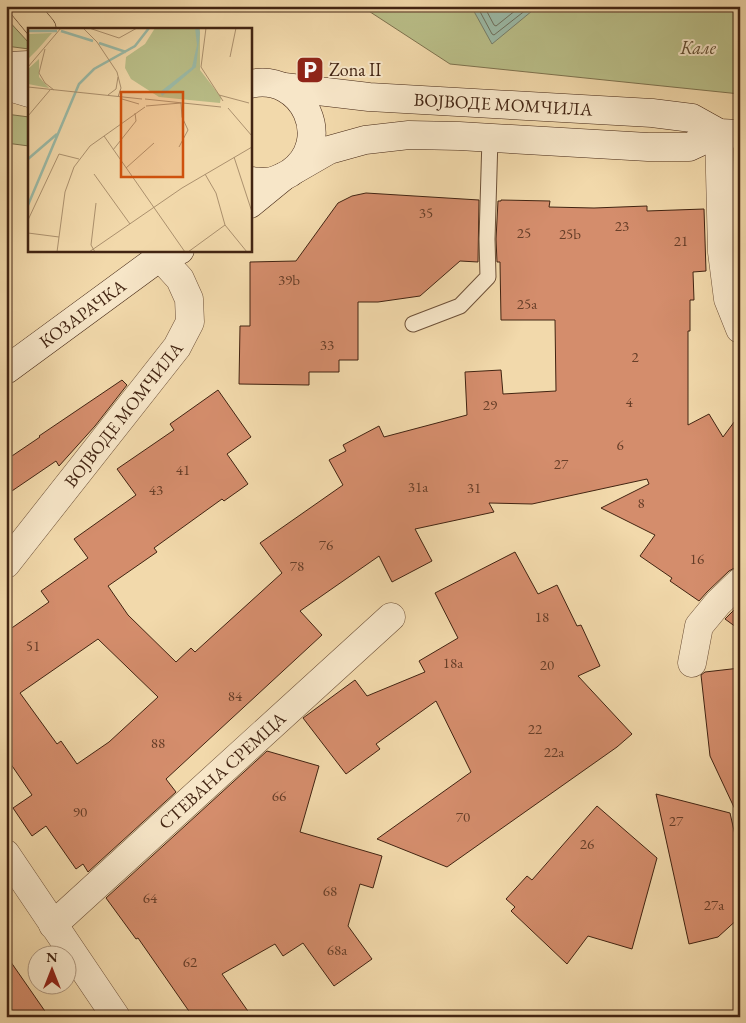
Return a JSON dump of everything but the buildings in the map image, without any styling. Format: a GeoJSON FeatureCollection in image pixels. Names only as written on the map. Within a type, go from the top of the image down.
{"type":"FeatureCollection","features":[{"type":"Feature","properties":{"kind":"main road"},"geometry":{"type":"LineString","coordinates":[[23,6],[41,28]]}},
{"type":"Feature","properties":{"kind":"street"},"geometry":{"type":"LineString","coordinates":[[6,66],[28,65]]}},
{"type":"Feature","properties":{"kind":"street","name":"ВОЈВОДЕ МОМЧИЛА"},"geometry":{"type":"LineString","coordinates":[[251,83],[268,83],[284,87],[369,97],[652,113],[692,118],[730,133]]}},
{"type":"Feature","properties":{"kind":"street"},"geometry":{"type":"LineString","coordinates":[[6,86],[28,93]]}},
{"type":"Feature","properties":{"kind":"street"},"geometry":{"type":"LineString","coordinates":[[251,203],[290,173],[306,157],[311,141],[312,125],[307,110],[298,96],[284,87]]}},
{"type":"Feature","properties":{"kind":"street"},"geometry":{"type":"LineString","coordinates":[[730,133],[722,252],[728,300],[740,329]]}},
{"type":"Feature","properties":{"kind":"street","name":"ВОЈВОДЕ МОМЧИЛА"},"geometry":{"type":"LineString","coordinates":[[290,173],[329,150],[365,140],[409,135],[648,147],[689,146],[730,133]]}},
{"type":"Feature","properties":{"kind":"street"},"geometry":{"type":"LineString","coordinates":[[251,181],[267,182],[290,173]]}},
{"type":"Feature","properties":{"kind":"street","name":"ВОЈВОДЕ МОМЧИЛА"},"geometry":{"type":"LineString","coordinates":[[6,564],[177,347],[190,322],[189,299],[169,252]]}},
{"type":"Feature","properties":{"kind":"street","name":"КОЗАРАЧКА"},"geometry":{"type":"LineString","coordinates":[[6,370],[169,252]]}},
{"type":"Feature","properties":{"kind":"street"},"geometry":{"type":"LineString","coordinates":[[692,663],[699,626],[740,582]]}},
{"type":"Feature","properties":{"kind":"street","name":"СТЕВАНА СРЕМЦА"},"geometry":{"type":"LineString","coordinates":[[53,925],[392,617]]}},
{"type":"Feature","properties":{"kind":"street"},"geometry":{"type":"LineString","coordinates":[[6,854],[116,1017]]}},
{"type":"Feature","properties":{"kind":"lane"},"geometry":{"type":"LineString","coordinates":[[413,324],[460,306],[488,277],[487,239],[490,138]]}},
{"type":"Feature","properties":{"kind":"green space","name":"Кале"},"geometry":{"type":"Polygon","coordinates":[[[361,6],[740,6],[740,94],[450,64],[361,6]]]}},
{"type":"Feature","properties":{"kind":"green space"},"geometry":{"type":"Polygon","coordinates":[[[6,18],[28,42],[28,49],[6,46],[6,18]]]}},
{"type":"Feature","properties":{"kind":"green space"},"geometry":{"type":"Polygon","coordinates":[[[6,114],[28,117],[28,146],[6,143],[6,114]]]}},
{"type":"Feature","properties":{"kind":"water"},"geometry":{"type":"Polygon","coordinates":[[[471,6],[538,6],[492,44],[471,6]]]}},
{"type":"Feature","properties":{"kind":"place","name":"Zona II"},"geometry":{"type":"Point","coordinates":[310,70]}}]}
